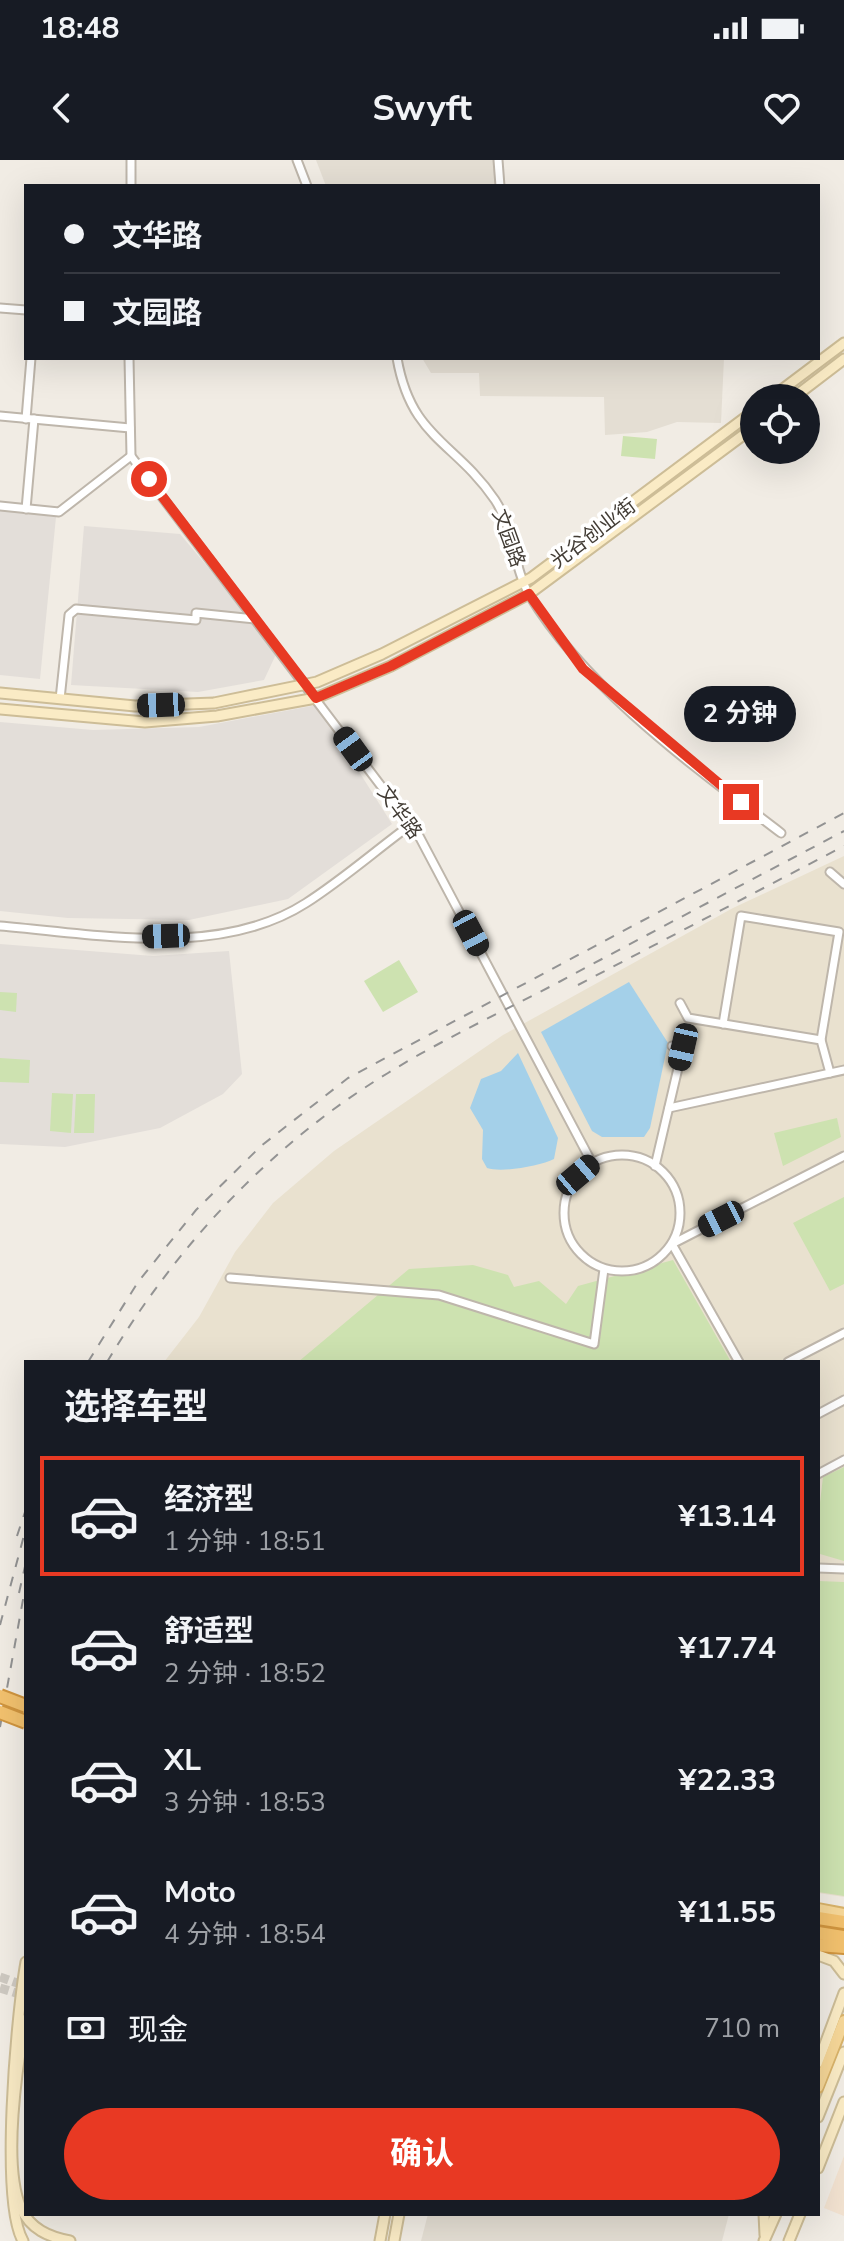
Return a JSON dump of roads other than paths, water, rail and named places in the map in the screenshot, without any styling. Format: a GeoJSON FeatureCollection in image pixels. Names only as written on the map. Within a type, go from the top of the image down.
{"type":"FeatureCollection","features":[{"type":"Feature","properties":{"kind":"highway"},"geometry":{"type":"LineString","coordinates":[[0,1696],[24,1705]]}},
{"type":"Feature","properties":{"kind":"highway"},"geometry":{"type":"LineString","coordinates":[[0,1712],[24,1721]]}},
{"type":"Feature","properties":{"kind":"highway"},"geometry":{"type":"LineString","coordinates":[[820,1912],[844,1922]]}},
{"type":"Feature","properties":{"kind":"highway"},"geometry":{"type":"LineString","coordinates":[[820,1943],[844,1942]]}},
{"type":"Feature","properties":{"kind":"highway"},"geometry":{"type":"LineString","coordinates":[[820,1943],[844,1959]]}},
{"type":"Feature","properties":{"kind":"main road"},"geometry":{"type":"LineString","coordinates":[[790,384],[844,343]]}},
{"type":"Feature","properties":{"kind":"main road"},"geometry":{"type":"LineString","coordinates":[[811,384],[844,359]]}},
{"type":"Feature","properties":{"kind":"main road","name":"光谷创业街"},"geometry":{"type":"LineString","coordinates":[[0,693],[135,706],[214,703],[305,684],[382,654],[525,581],[740,421]]}},
{"type":"Feature","properties":{"kind":"main road","name":"光谷创业街"},"geometry":{"type":"LineString","coordinates":[[0,709],[145,722],[217,716],[316,698],[391,666],[529,594],[740,437]]}},
{"type":"Feature","properties":{"kind":"main road"},"geometry":{"type":"LineString","coordinates":[[820,1912],[844,1905]]}},
{"type":"Feature","properties":{"kind":"main road"},"geometry":{"type":"LineString","coordinates":[[820,1912],[844,1914]]}},
{"type":"Feature","properties":{"kind":"main road"},"geometry":{"type":"LineString","coordinates":[[820,1943],[844,1974]]}},
{"type":"Feature","properties":{"kind":"main road"},"geometry":{"type":"LineString","coordinates":[[23,2241],[9,2221],[3,2182],[6,2089],[24,1987]]}},
{"type":"Feature","properties":{"kind":"main road"},"geometry":{"type":"LineString","coordinates":[[820,2058],[844,1993]]}},
{"type":"Feature","properties":{"kind":"main road"},"geometry":{"type":"LineString","coordinates":[[820,2082],[844,2021]]}},
{"type":"Feature","properties":{"kind":"main road"},"geometry":{"type":"LineString","coordinates":[[24,2034],[15,2103],[14,2169],[17,2196],[24,2212]]}},
{"type":"Feature","properties":{"kind":"main road"},"geometry":{"type":"LineString","coordinates":[[820,2112],[844,2052]]}},
{"type":"Feature","properties":{"kind":"main road"},"geometry":{"type":"LineString","coordinates":[[820,2163],[844,2102]]}},
{"type":"Feature","properties":{"kind":"main road"},"geometry":{"type":"LineString","coordinates":[[26,2216],[41,2231],[70,2241]]}},
{"type":"Feature","properties":{"kind":"main road"},"geometry":{"type":"LineString","coordinates":[[380,2241],[385,2216]]}},
{"type":"Feature","properties":{"kind":"main road"},"geometry":{"type":"LineString","coordinates":[[394,2241],[399,2216]]}},
{"type":"Feature","properties":{"kind":"main road"},"geometry":{"type":"LineString","coordinates":[[764,2216],[764,2240]]}},
{"type":"Feature","properties":{"kind":"main road"},"geometry":{"type":"LineString","coordinates":[[764,2240],[775,2216]]}},
{"type":"Feature","properties":{"kind":"main road"},"geometry":{"type":"LineString","coordinates":[[789,2241],[799,2216]]}},
{"type":"Feature","properties":{"kind":"street"},"geometry":{"type":"LineString","coordinates":[[131,160],[131,184]]}},
{"type":"Feature","properties":{"kind":"street"},"geometry":{"type":"LineString","coordinates":[[297,160],[306,184]]}},
{"type":"Feature","properties":{"kind":"street"},"geometry":{"type":"LineString","coordinates":[[498,160],[500,184]]}},
{"type":"Feature","properties":{"kind":"street"},"geometry":{"type":"LineString","coordinates":[[0,308],[24,310]]}},
{"type":"Feature","properties":{"kind":"street"},"geometry":{"type":"LineString","coordinates":[[26,509],[31,360]]}},
{"type":"Feature","properties":{"kind":"street"},"geometry":{"type":"LineString","coordinates":[[0,506],[59,512],[131,456],[129,360]]}},
{"type":"Feature","properties":{"kind":"street","name":"文园路"},"geometry":{"type":"LineString","coordinates":[[398,360],[410,405],[429,431],[478,477],[496,502],[510,531],[529,594],[583,669],[781,833]]}},
{"type":"Feature","properties":{"kind":"street"},"geometry":{"type":"LineString","coordinates":[[0,416],[130,428]]}},
{"type":"Feature","properties":{"kind":"street","name":"文华路"},"geometry":{"type":"LineString","coordinates":[[131,456],[316,698],[426,849],[592,1163]]}},
{"type":"Feature","properties":{"kind":"street"},"geometry":{"type":"LineString","coordinates":[[60,699],[69,615],[76,609],[196,620],[196,613],[255,619]]}},
{"type":"Feature","properties":{"kind":"street"},"geometry":{"type":"LineString","coordinates":[[0,926],[142,937],[215,935],[262,923],[305,904],[409,826]]}},
{"type":"Feature","properties":{"kind":"street"},"geometry":{"type":"LineString","coordinates":[[830,872],[844,884]]}},
{"type":"Feature","properties":{"kind":"street"},"geometry":{"type":"LineString","coordinates":[[723,1024],[741,916],[839,932],[821,1040],[830,1073]]}},
{"type":"Feature","properties":{"kind":"street"},"geometry":{"type":"LineString","coordinates":[[680,1003],[688,1018],[821,1040]]}},
{"type":"Feature","properties":{"kind":"street"},"geometry":{"type":"LineString","coordinates":[[655,1166],[683,1047],[672,1046]]}},
{"type":"Feature","properties":{"kind":"street"},"geometry":{"type":"LineString","coordinates":[[669,1108],[844,1070]]}},
{"type":"Feature","properties":{"kind":"street"},"geometry":{"type":"LineString","coordinates":[[630,1155],[655,1166],[675,1189],[680,1207],[679,1227],[672,1244],[659,1259],[642,1268],[623,1272],[604,1269],[587,1260],[574,1247],[565,1229],[563,1210],[567,1191],[578,1175],[592,1163],[611,1156],[630,1155]]}},
{"type":"Feature","properties":{"kind":"street"},"geometry":{"type":"LineString","coordinates":[[672,1244],[844,1156]]}},
{"type":"Feature","properties":{"kind":"street"},"geometry":{"type":"LineString","coordinates":[[672,1244],[738,1360]]}},
{"type":"Feature","properties":{"kind":"street"},"geometry":{"type":"LineString","coordinates":[[230,1278],[439,1295],[594,1344],[604,1269]]}},
{"type":"Feature","properties":{"kind":"street"},"geometry":{"type":"LineString","coordinates":[[792,1360],[844,1333]]}},
{"type":"Feature","properties":{"kind":"street"},"geometry":{"type":"LineString","coordinates":[[820,1413],[844,1400]]}},
{"type":"Feature","properties":{"kind":"street"},"geometry":{"type":"LineString","coordinates":[[820,1473],[844,1460]]}},
{"type":"Feature","properties":{"kind":"street"},"geometry":{"type":"LineString","coordinates":[[820,1566],[844,1569]]}},
{"type":"Feature","properties":{"kind":"water"},"geometry":{"type":"Polygon","coordinates":[[[629,982],[668,1043],[650,1128],[644,1137],[602,1137],[592,1131],[541,1032],[629,982]]]}},
{"type":"Feature","properties":{"kind":"water"},"geometry":{"type":"Polygon","coordinates":[[[518,1053],[558,1138],[554,1159],[521,1168],[487,1168],[482,1159],[483,1130],[470,1108],[481,1079],[501,1071],[518,1053]]]}},
{"type":"Feature","properties":{"kind":"tunnel"},"geometry":{"type":"LineString","coordinates":[[0,1977],[24,1985]]}},
{"type":"Feature","properties":{"kind":"tunnel"},"geometry":{"type":"LineString","coordinates":[[0,1988],[24,1995]]}},
{"type":"Feature","properties":{"kind":"railway"},"geometry":{"type":"LineString","coordinates":[[89,1360],[138,1282],[196,1210],[261,1146],[348,1078],[844,813]]}},
{"type":"Feature","properties":{"kind":"railway"},"geometry":{"type":"LineString","coordinates":[[108,1360],[164,1277],[230,1200],[266,1165],[345,1101],[430,1049],[844,831]]}},
{"type":"Feature","properties":{"kind":"railway"},"geometry":{"type":"LineString","coordinates":[[578,985],[844,846]]}},
{"type":"Feature","properties":{"kind":"railway"},"geometry":{"type":"LineString","coordinates":[[17,1536],[24,1515]]}},
{"type":"Feature","properties":{"kind":"railway"},"geometry":{"type":"LineString","coordinates":[[0,1625],[24,1535]]}},
{"type":"Feature","properties":{"kind":"railway"},"geometry":{"type":"LineString","coordinates":[[19,1593],[24,1571]]}},
{"type":"Feature","properties":{"kind":"railway"},"geometry":{"type":"LineString","coordinates":[[0,1727],[24,1594]]}}]}
